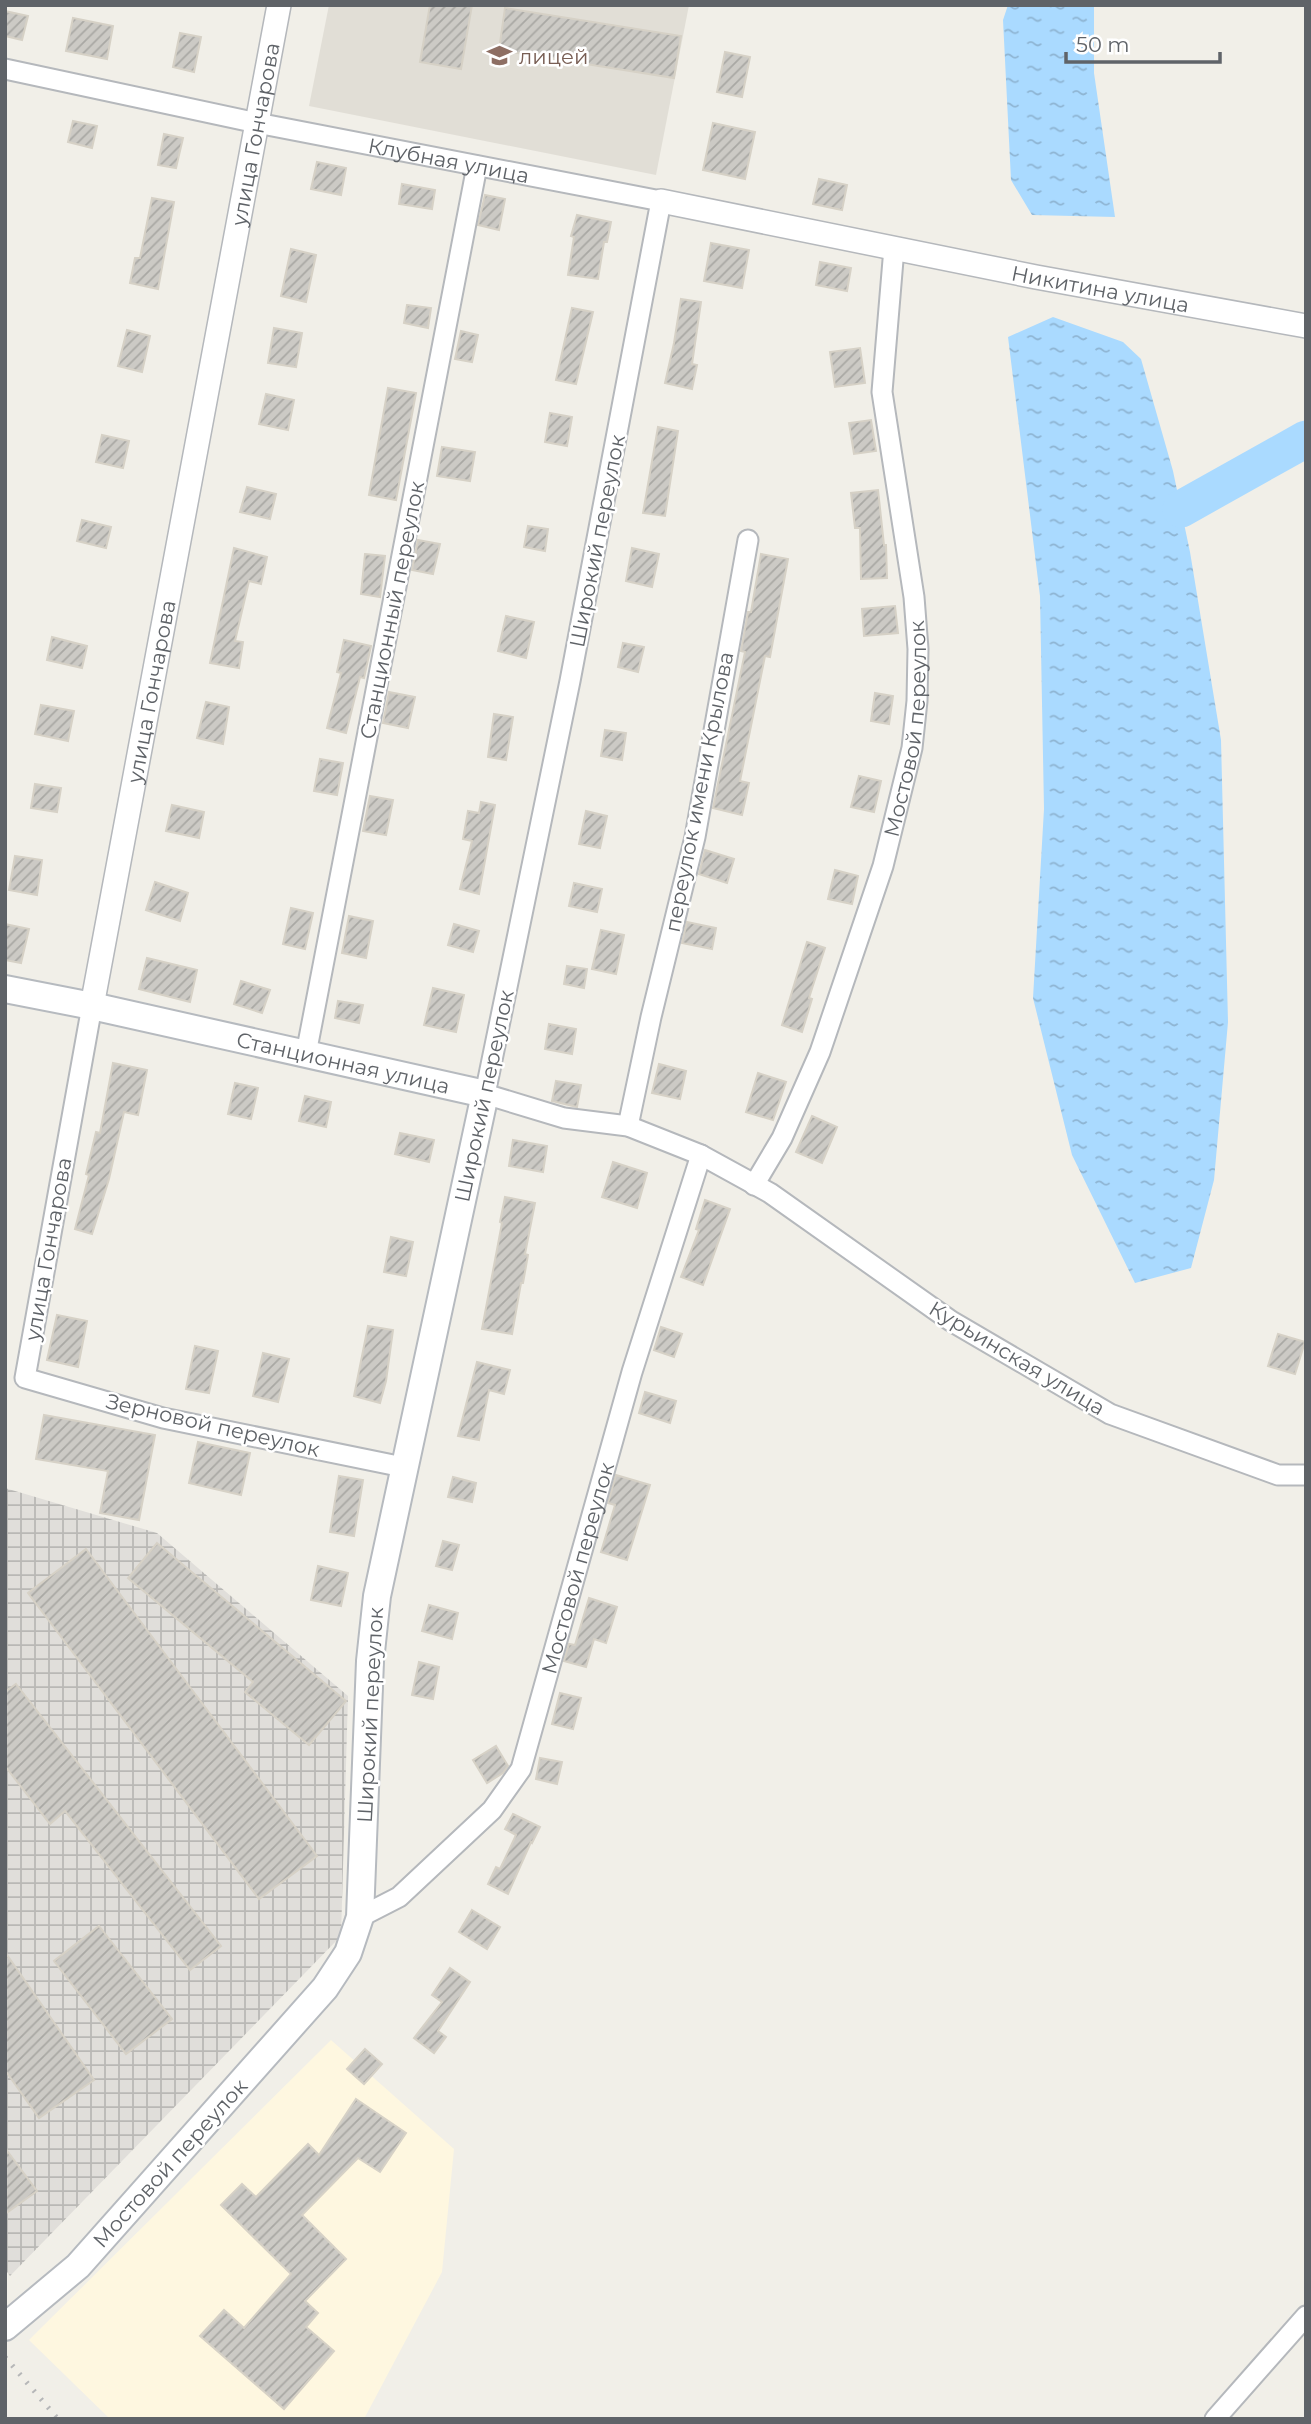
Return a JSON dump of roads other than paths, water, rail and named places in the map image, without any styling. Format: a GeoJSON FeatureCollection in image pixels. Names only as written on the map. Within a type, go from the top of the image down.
{"type":"FeatureCollection","features":[{"type":"Feature","properties":{"kind":"main road","name":"Станционная улица"},"geometry":{"type":"LineString","coordinates":[[5,989],[485,1094]]}},
{"type":"Feature","properties":{"kind":"main road","name":"Широкий переулок"},"geometry":{"type":"LineString","coordinates":[[325,1988],[348,1953],[360,1917],[370,1661],[377,1597],[485,1094]]}},
{"type":"Feature","properties":{"kind":"main road","name":"Мостовой переулок"},"geometry":{"type":"LineString","coordinates":[[5,2327],[78,2266],[325,1988]]}},
{"type":"Feature","properties":{"kind":"street","name":"улица Гончарова"},"geometry":{"type":"LineString","coordinates":[[25,1378],[279,5]]}},
{"type":"Feature","properties":{"kind":"street","name":"Клубная улица"},"geometry":{"type":"LineString","coordinates":[[5,69],[257,123],[894,248]]}},
{"type":"Feature","properties":{"kind":"street","name":"Станционный переулок"},"geometry":{"type":"LineString","coordinates":[[306,1054],[477,166]]}},
{"type":"Feature","properties":{"kind":"street","name":"Широкий переулок"},"geometry":{"type":"LineString","coordinates":[[485,1094],[573,669],[661,201]]}},
{"type":"Feature","properties":{"kind":"street","name":"Никитина улица"},"geometry":{"type":"LineString","coordinates":[[894,248],[1306,326]]}},
{"type":"Feature","properties":{"kind":"street","name":"Мостовой переулок"},"geometry":{"type":"LineString","coordinates":[[754,1185],[782,1138],[820,1052],[883,866],[912,748],[918,688],[914,597],[882,392],[894,248]]}},
{"type":"Feature","properties":{"kind":"street","name":"переулок имени Крылова"},"geometry":{"type":"LineString","coordinates":[[628,1126],[651,1017],[695,837],[748,540]]}},
{"type":"Feature","properties":{"kind":"street","name":"Станционная улица"},"geometry":{"type":"LineString","coordinates":[[485,1094],[564,1118],[628,1126],[701,1155],[754,1185]]}},
{"type":"Feature","properties":{"kind":"street","name":"Мостовой переулок"},"geometry":{"type":"LineString","coordinates":[[360,1917],[399,1897],[492,1810],[521,1769],[632,1372],[701,1155]]}},
{"type":"Feature","properties":{"kind":"street","name":"Курьинская улица"},"geometry":{"type":"LineString","coordinates":[[754,1185],[951,1321],[1110,1414],[1278,1475],[1306,1475]]}},
{"type":"Feature","properties":{"kind":"street","name":"Зерновой переулок"},"geometry":{"type":"LineString","coordinates":[[25,1378],[163,1418],[403,1467]]}},
{"type":"Feature","properties":{"kind":"street"},"geometry":{"type":"LineString","coordinates":[[1215,2419],[1306,2316]]}},
{"type":"Feature","properties":{"kind":"water"},"geometry":{"type":"Polygon","coordinates":[[[1008,5],[1094,5],[1094,73],[1115,217],[1032,215],[1011,180],[1003,20],[1008,5]]]}},
{"type":"Feature","properties":{"kind":"water"},"geometry":{"type":"Polygon","coordinates":[[[1053,317],[1123,342],[1141,359],[1173,471],[1190,552],[1221,740],[1228,1022],[1214,1180],[1191,1268],[1135,1283],[1072,1155],[1033,998],[1044,809],[1040,596],[1008,337],[1053,317]]]}},
{"type":"Feature","properties":{"kind":"waterway"},"geometry":{"type":"LineString","coordinates":[[1181,509],[1306,439]]}},
{"type":"Feature","properties":{"kind":"railway"},"geometry":{"type":"LineString","coordinates":[[5,2357],[58,2419]]}},
{"type":"Feature","properties":{"kind":"place","name":"лицей"},"geometry":{"type":"Point","coordinates":[499,56]}}]}
